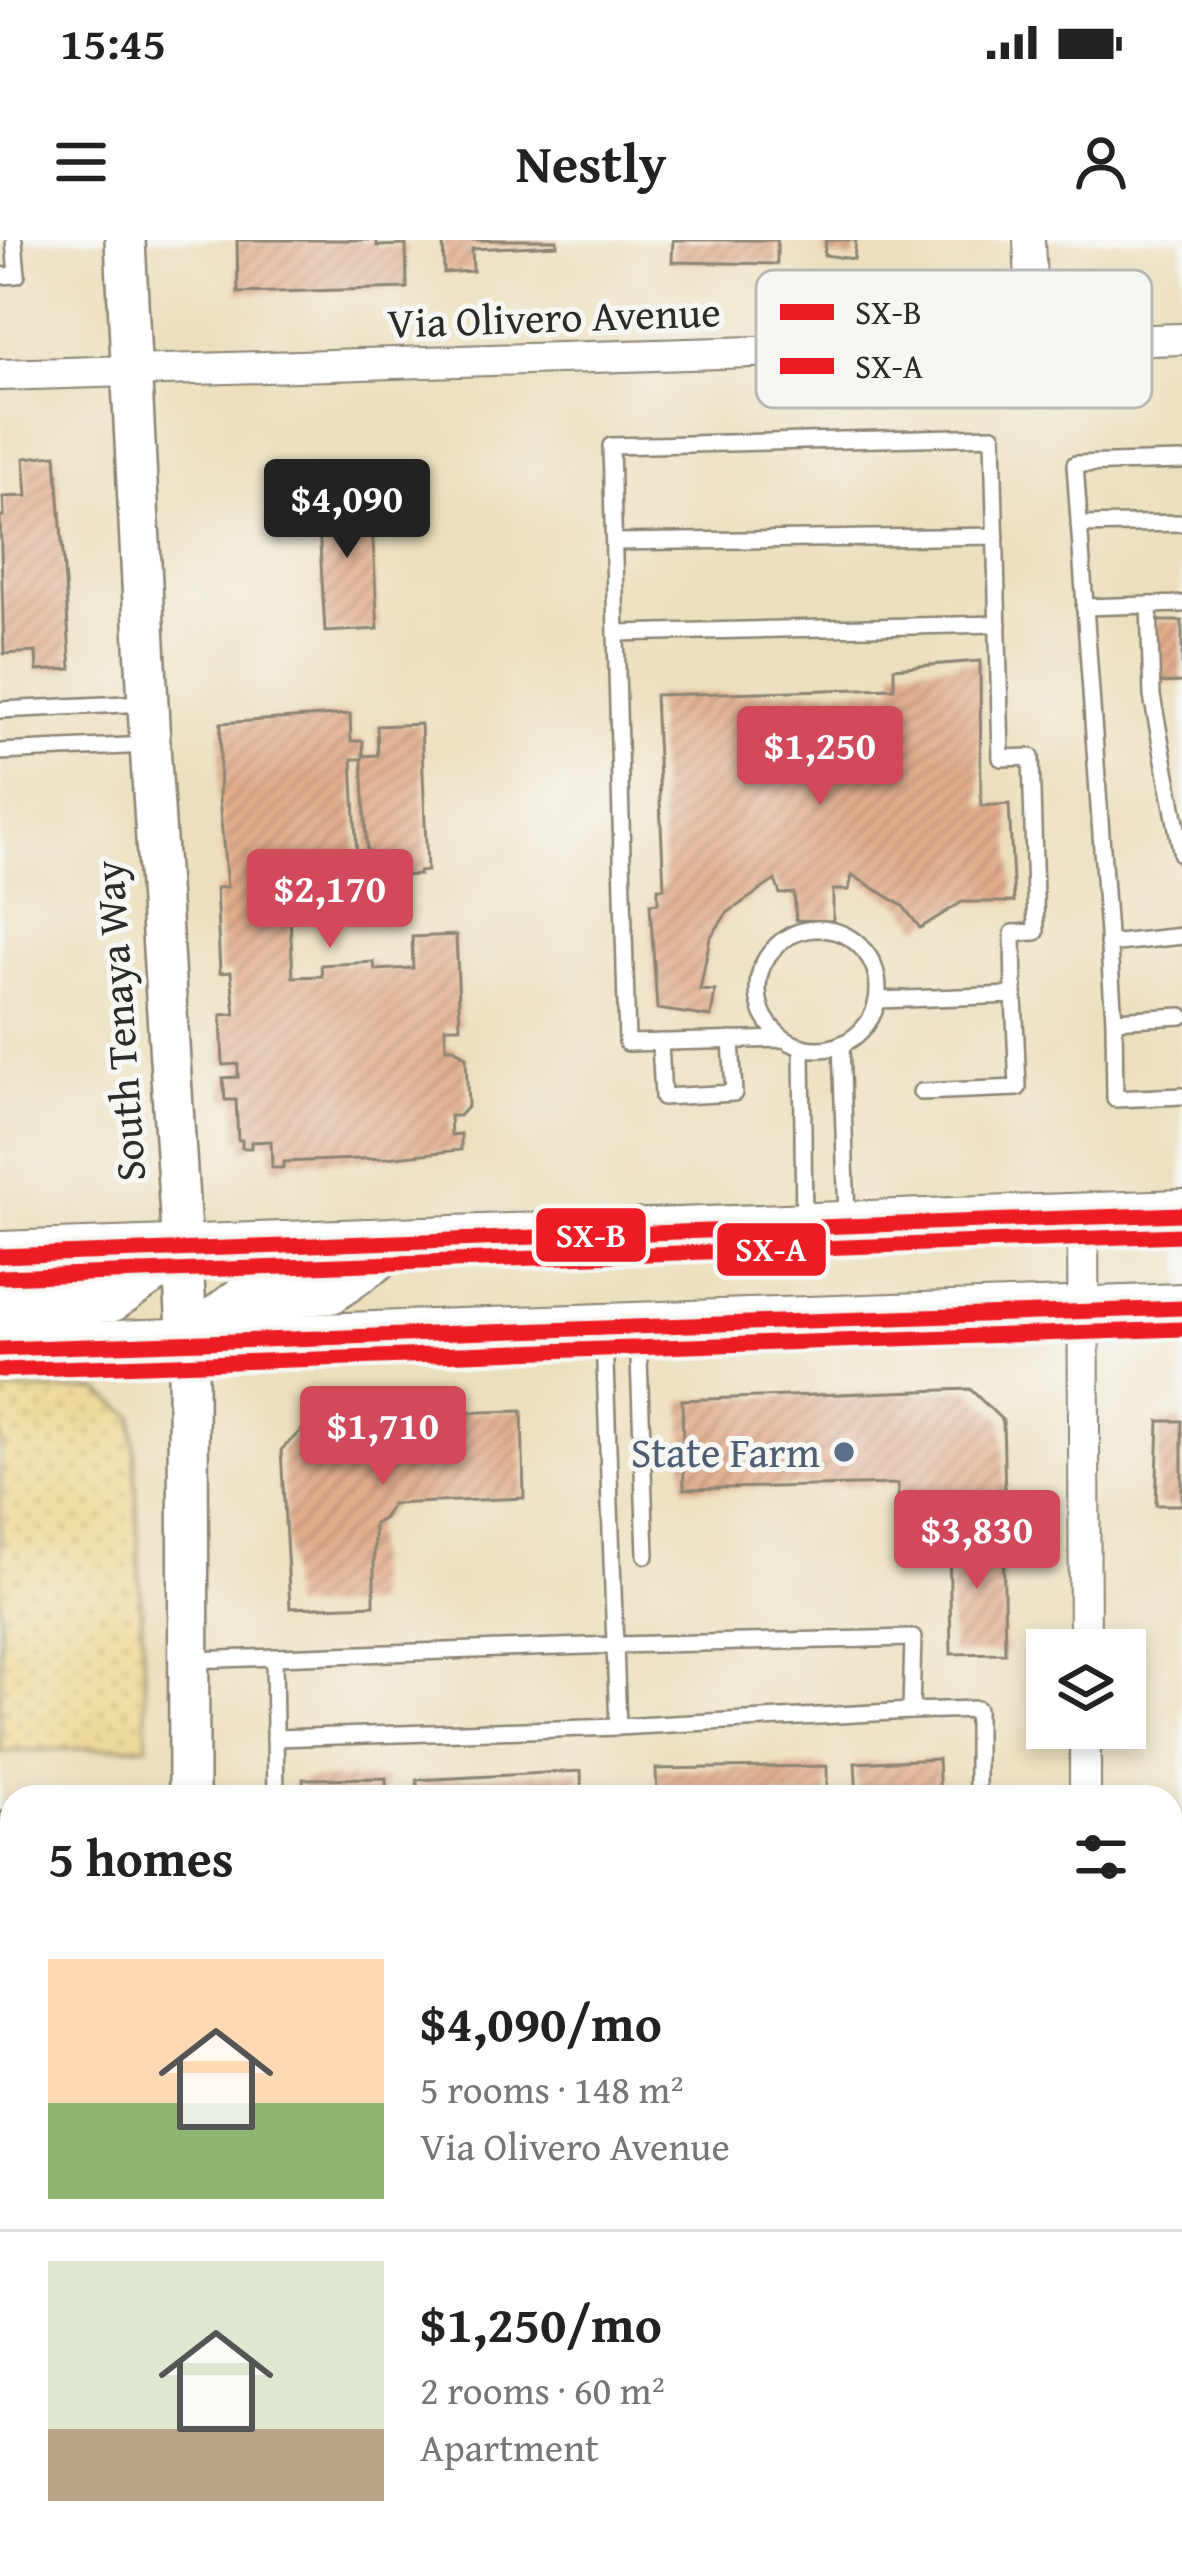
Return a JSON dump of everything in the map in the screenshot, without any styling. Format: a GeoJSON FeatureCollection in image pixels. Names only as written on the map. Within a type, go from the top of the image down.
{"type":"FeatureCollection","features":[{"type":"Feature","properties":{"kind":"main road"},"geometry":{"type":"LineString","coordinates":[[0,1256],[1182,1214]]}},
{"type":"Feature","properties":{"kind":"main road"},"geometry":{"type":"LineString","coordinates":[[188,1343],[252,1294],[330,1289],[398,1241]]}},
{"type":"Feature","properties":{"kind":"main road"},"geometry":{"type":"LineString","coordinates":[[0,1312],[32,1302],[111,1297],[182,1249]]}},
{"type":"Feature","properties":{"kind":"main road"},"geometry":{"type":"LineString","coordinates":[[0,1349],[1182,1308]]}},
{"type":"Feature","properties":{"kind":"street","name":"South Tenaya Way"},"geometry":{"type":"LineString","coordinates":[[125,240],[150,745],[188,1343],[189,1785]]}},
{"type":"Feature","properties":{"kind":"street"},"geometry":{"type":"LineString","coordinates":[[1028,240],[1030,270]]}},
{"type":"Feature","properties":{"kind":"street","name":"Via Olivero Avenue"},"geometry":{"type":"LineString","coordinates":[[1152,340],[1182,339]]}},
{"type":"Feature","properties":{"kind":"street","name":"Via Olivero Avenue"},"geometry":{"type":"LineString","coordinates":[[0,375],[756,352]]}},
{"type":"Feature","properties":{"kind":"street"},"geometry":{"type":"LineString","coordinates":[[1083,1218],[1085,1629]]}},
{"type":"Feature","properties":{"kind":"street"},"geometry":{"type":"LineString","coordinates":[[1085,1749],[1085,1785]]}},
{"type":"Feature","properties":{"kind":"lane"},"geometry":{"type":"LineString","coordinates":[[0,276],[16,275],[14,240]]}},
{"type":"Feature","properties":{"kind":"lane"},"geometry":{"type":"LineString","coordinates":[[784,1039],[761,1007],[758,988],[761,969],[771,952],[786,938],[824,929],[860,945],[872,961],[878,1000],[859,1034],[842,1044],[822,1049],[784,1039],[627,1043],[611,446],[993,436],[1001,758],[1031,758],[1036,932],[1013,933],[1018,1088],[921,1092]]}},
{"type":"Feature","properties":{"kind":"lane"},"geometry":{"type":"LineString","coordinates":[[1182,461],[1075,464],[1114,1020],[1115,1099],[1182,1096]]}},
{"type":"Feature","properties":{"kind":"lane"},"geometry":{"type":"LineString","coordinates":[[1079,525],[1182,523]]}},
{"type":"Feature","properties":{"kind":"lane"},"geometry":{"type":"LineString","coordinates":[[614,542],[996,536]]}},
{"type":"Feature","properties":{"kind":"lane"},"geometry":{"type":"LineString","coordinates":[[1084,607],[1182,604]]}},
{"type":"Feature","properties":{"kind":"lane"},"geometry":{"type":"LineString","coordinates":[[1149,605],[1152,696],[1182,855]]}},
{"type":"Feature","properties":{"kind":"lane"},"geometry":{"type":"LineString","coordinates":[[616,633],[998,625]]}},
{"type":"Feature","properties":{"kind":"lane"},"geometry":{"type":"LineString","coordinates":[[0,710],[149,703]]}},
{"type":"Feature","properties":{"kind":"lane"},"geometry":{"type":"LineString","coordinates":[[0,752],[150,745]]}},
{"type":"Feature","properties":{"kind":"lane"},"geometry":{"type":"LineString","coordinates":[[1108,944],[1182,936]]}},
{"type":"Feature","properties":{"kind":"lane"},"geometry":{"type":"LineString","coordinates":[[878,1000],[1014,995]]}},
{"type":"Feature","properties":{"kind":"lane"},"geometry":{"type":"LineString","coordinates":[[1114,1020],[1182,1016]]}},
{"type":"Feature","properties":{"kind":"lane"},"geometry":{"type":"LineString","coordinates":[[660,1042],[663,1097],[734,1093],[731,1040]]}},
{"type":"Feature","properties":{"kind":"lane"},"geometry":{"type":"LineString","coordinates":[[826,1227],[842,1044]]}},
{"type":"Feature","properties":{"kind":"lane"},"geometry":{"type":"LineString","coordinates":[[802,1047],[826,1227]]}},
{"type":"Feature","properties":{"kind":"lane"},"geometry":{"type":"LineString","coordinates":[[618,1727],[612,1555],[621,1328]]}},
{"type":"Feature","properties":{"kind":"lane"},"geometry":{"type":"LineString","coordinates":[[621,1328],[646,1555]]}},
{"type":"Feature","properties":{"kind":"lane"},"geometry":{"type":"LineString","coordinates":[[190,1660],[913,1638],[911,1711]]}},
{"type":"Feature","properties":{"kind":"lane"},"geometry":{"type":"LineString","coordinates":[[274,1657],[276,1785]]}},
{"type":"Feature","properties":{"kind":"lane"},"geometry":{"type":"LineString","coordinates":[[275,1738],[976,1709],[977,1785]]}},
{"type":"Feature","properties":{"kind":"sand"},"geometry":{"type":"Polygon","coordinates":[[[98,1390],[133,1416],[147,1746],[0,1752],[0,1391],[98,1390]]]}},
{"type":"Feature","properties":{"kind":"building"},"geometry":{"type":"Polygon","coordinates":[[[237,240],[377,240],[377,246],[406,245],[407,288],[238,293],[237,240]]]}},
{"type":"Feature","properties":{"kind":"building"},"geometry":{"type":"Polygon","coordinates":[[[443,240],[557,240],[557,245],[472,249],[473,271],[444,273],[443,240]]]}},
{"type":"Feature","properties":{"kind":"building"},"geometry":{"type":"Polygon","coordinates":[[[673,240],[777,240],[777,264],[672,262],[673,240]]]}},
{"type":"Feature","properties":{"kind":"building"},"geometry":{"type":"Polygon","coordinates":[[[826,240],[856,240],[854,259],[824,255],[826,240]]]}},
{"type":"Feature","properties":{"kind":"building"},"geometry":{"type":"Polygon","coordinates":[[[56,455],[71,669],[37,671],[36,652],[4,654],[0,516],[4,516],[3,497],[27,496],[24,458],[56,455]]]}},
{"type":"Feature","properties":{"kind":"building"},"geometry":{"type":"Polygon","coordinates":[[[370,490],[378,629],[325,632],[317,492],[370,490]]]}},
{"type":"Feature","properties":{"kind":"building"},"geometry":{"type":"Polygon","coordinates":[[[1156,621],[1182,621],[1182,682],[1158,683],[1156,621]]]}},
{"type":"Feature","properties":{"kind":"building"},"geometry":{"type":"Polygon","coordinates":[[[980,661],[981,806],[1009,804],[1014,902],[962,902],[920,928],[903,906],[852,875],[849,890],[833,890],[833,921],[796,920],[794,893],[780,894],[775,880],[727,913],[710,938],[700,990],[715,991],[711,1017],[657,1009],[650,904],[658,903],[658,888],[664,888],[655,695],[894,688],[894,668],[980,661]]]}},
{"type":"Feature","properties":{"kind":"building"},"geometry":{"type":"Polygon","coordinates":[[[350,714],[351,741],[363,741],[363,756],[378,755],[377,726],[421,724],[427,871],[368,877],[362,759],[352,759],[359,896],[289,899],[293,977],[322,976],[321,965],[374,962],[375,970],[413,968],[412,937],[456,935],[460,1027],[445,1027],[446,1048],[466,1057],[468,1106],[459,1116],[450,1116],[451,1135],[461,1134],[461,1150],[283,1162],[283,1168],[272,1168],[271,1141],[251,1142],[251,1148],[242,1148],[236,1100],[225,1100],[223,1078],[238,1077],[238,1064],[223,1065],[221,1015],[235,1014],[231,972],[220,973],[216,888],[227,887],[219,799],[221,723],[350,714]]]}},
{"type":"Feature","properties":{"kind":"building","name":"State Farm"},"geometry":{"type":"Polygon","coordinates":[[[970,1389],[1003,1421],[1005,1496],[898,1499],[898,1484],[684,1489],[682,1400],[970,1389]]]}},
{"type":"Feature","properties":{"kind":"building"},"geometry":{"type":"Polygon","coordinates":[[[522,1411],[524,1498],[392,1504],[374,1524],[374,1605],[290,1608],[281,1450],[316,1416],[522,1411]]]}},
{"type":"Feature","properties":{"kind":"building"},"geometry":{"type":"Polygon","coordinates":[[[1159,1421],[1182,1421],[1182,1505],[1156,1505],[1159,1421]]]}},
{"type":"Feature","properties":{"kind":"building"},"geometry":{"type":"Polygon","coordinates":[[[1003,1530],[1005,1653],[951,1654],[949,1531],[1003,1530]]]}},
{"type":"Feature","properties":{"kind":"building"},"geometry":{"type":"Polygon","coordinates":[[[938,1759],[939,1785],[856,1785],[855,1763],[938,1759]]]}},
{"type":"Feature","properties":{"kind":"building"},"geometry":{"type":"Polygon","coordinates":[[[827,1766],[827,1785],[657,1785],[656,1769],[827,1766]]]}},
{"type":"Feature","properties":{"kind":"building"},"geometry":{"type":"Polygon","coordinates":[[[581,1771],[582,1785],[417,1785],[417,1780],[581,1771]]]}},
{"type":"Feature","properties":{"kind":"building"},"geometry":{"type":"Polygon","coordinates":[[[386,1778],[386,1785],[303,1785],[303,1779],[386,1778]]]}},
{"type":"Feature","properties":{"kind":"transit line","name":"SX-B"},"geometry":{"type":"LineString","coordinates":[[0,1256],[1182,1214]]}},
{"type":"Feature","properties":{"kind":"transit line","name":"SX-A"},"geometry":{"type":"LineString","coordinates":[[1,1277],[1182,1235]]}},
{"type":"Feature","properties":{"kind":"transit line","name":"SX-B"},"geometry":{"type":"LineString","coordinates":[[0,1349],[1182,1308]]}},
{"type":"Feature","properties":{"kind":"transit line","name":"SX-A"},"geometry":{"type":"LineString","coordinates":[[1,1370],[1182,1329]]}},
{"type":"Feature","properties":{"kind":"place","name":"State Farm"},"geometry":{"type":"Point","coordinates":[844,1452]}}]}
